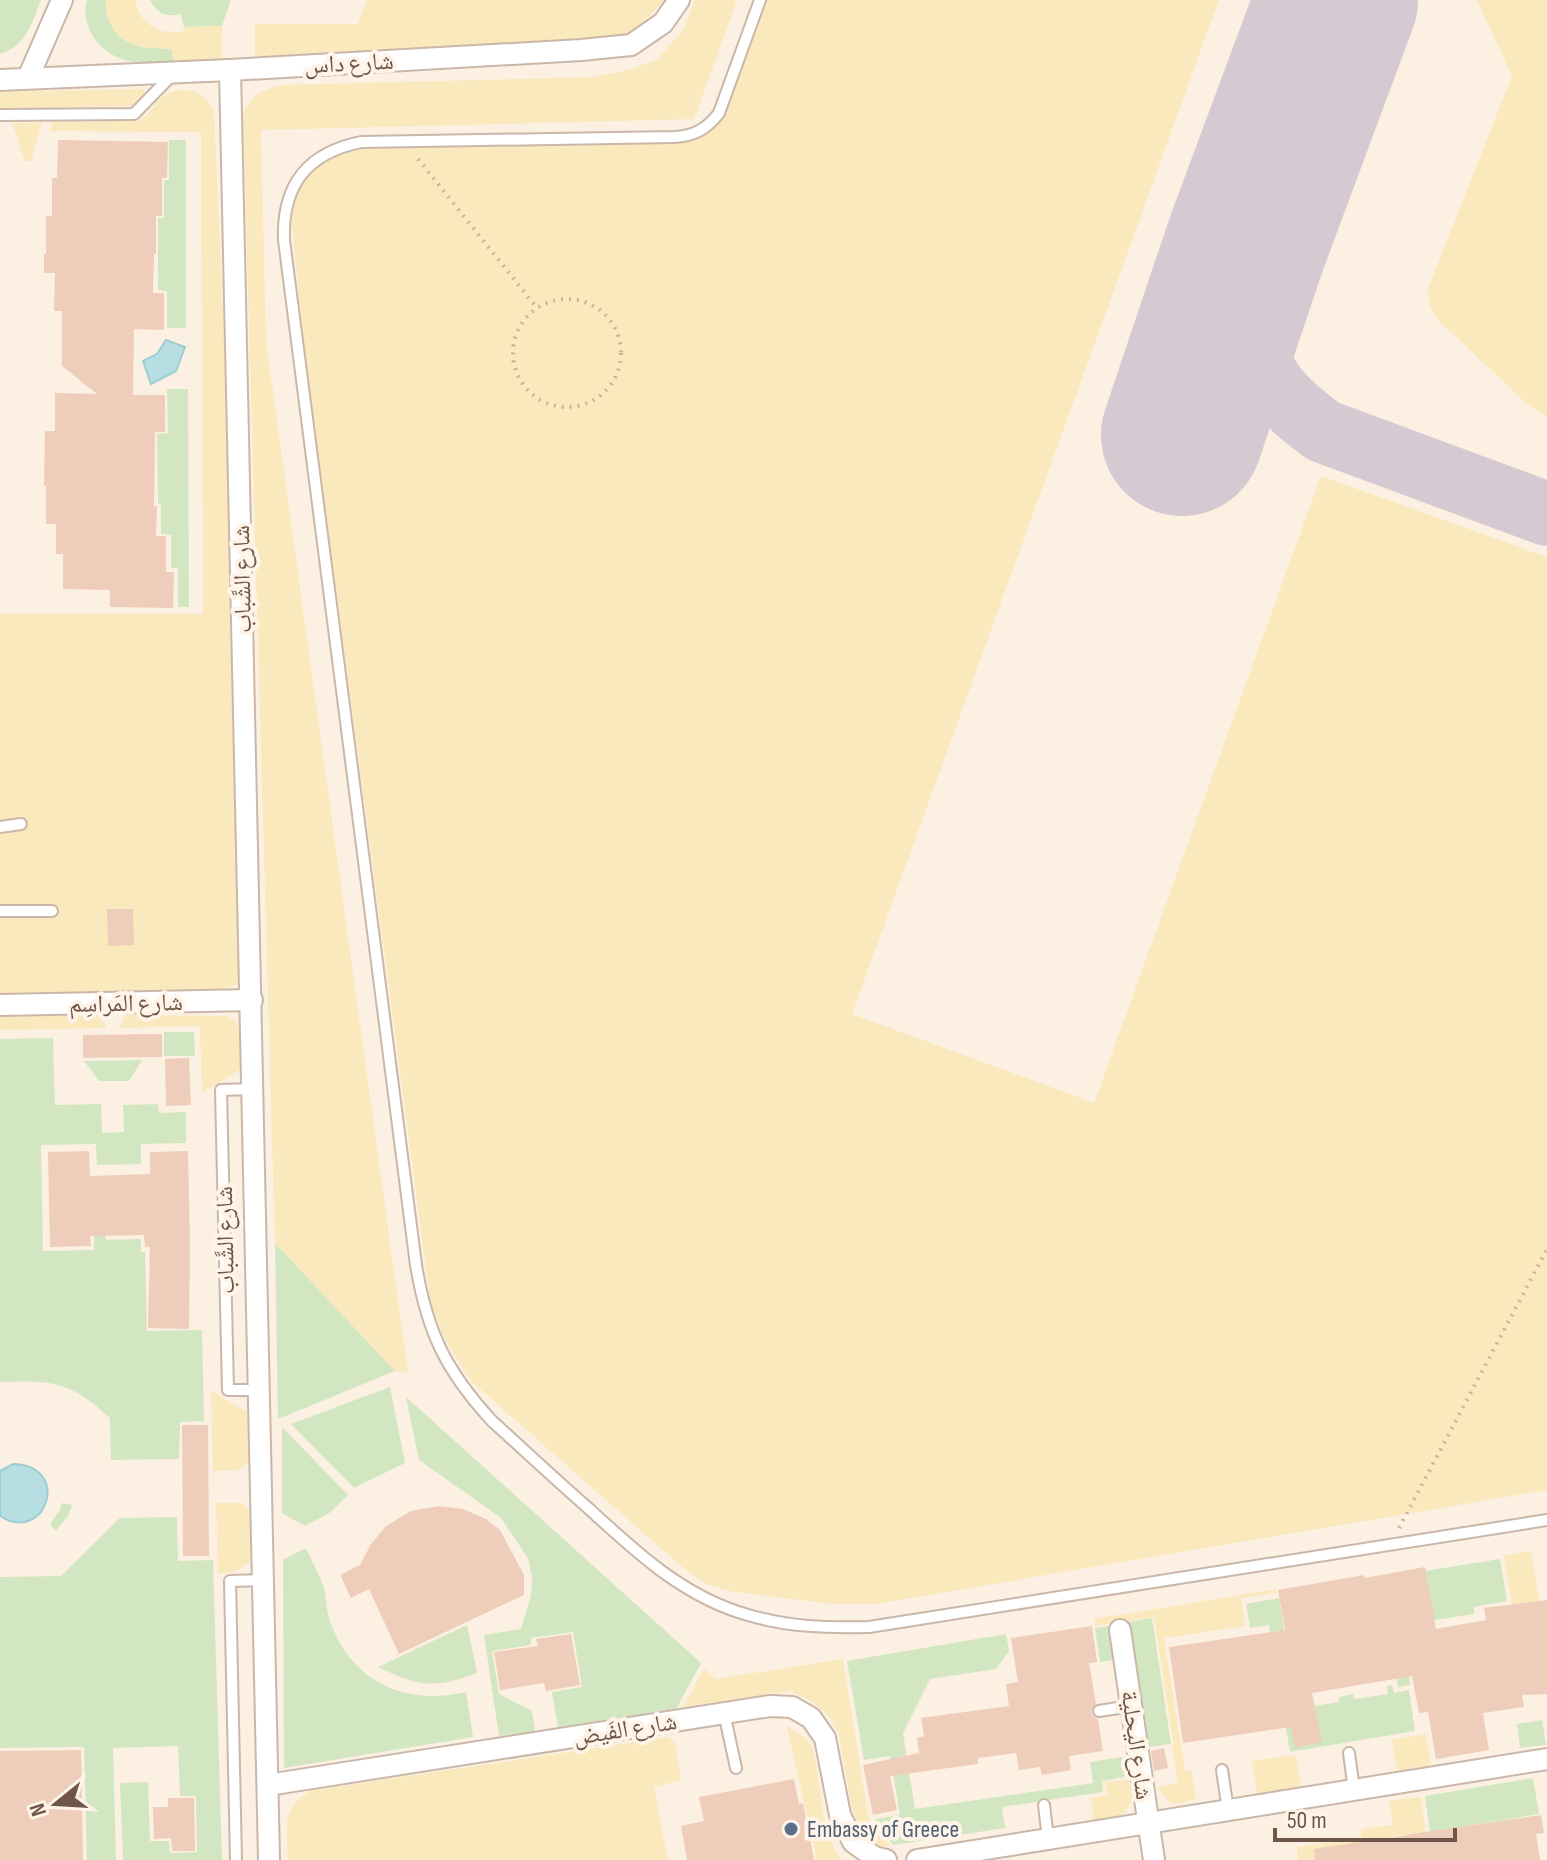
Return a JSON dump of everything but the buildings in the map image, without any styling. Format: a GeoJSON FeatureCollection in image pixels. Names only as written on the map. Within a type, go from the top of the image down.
{"type":"FeatureCollection","features":[{"type":"Feature","properties":{"kind":"street"},"geometry":{"type":"LineString","coordinates":[[28,78],[62,0]]}},
{"type":"Feature","properties":{"kind":"street","name":"شارع داس"},"geometry":{"type":"LineString","coordinates":[[0,80],[230,70],[631,45],[663,23],[679,0]]}},
{"type":"Feature","properties":{"kind":"street","name":"شارع الشَّباب"},"geometry":{"type":"LineString","coordinates":[[230,70],[269,1860]]}},
{"type":"Feature","properties":{"kind":"street","name":"شارع المَراسِم"},"geometry":{"type":"LineString","coordinates":[[0,1005],[252,1000]]}},
{"type":"Feature","properties":{"kind":"street","name":"شارع اليحلية"},"geometry":{"type":"LineString","coordinates":[[1120,1630],[1154,1860]]}},
{"type":"Feature","properties":{"kind":"street","name":"شارع الفَيض"},"geometry":{"type":"LineString","coordinates":[[268,1785],[770,1706],[792,1707],[811,1718],[825,1738],[840,1815],[853,1842],[874,1857],[886,1860]]}},
{"type":"Feature","properties":{"kind":"street"},"geometry":{"type":"LineString","coordinates":[[917,1860],[1547,1759]]}},
{"type":"Feature","properties":{"kind":"lane"},"geometry":{"type":"LineString","coordinates":[[760,0],[719,113],[711,124],[700,131],[674,137],[361,142],[324,154],[308,167],[287,201],[284,240],[416,1265],[428,1322],[440,1350],[454,1376],[492,1421],[639,1554],[708,1600],[746,1615],[786,1625],[869,1627],[1547,1520]]}},
{"type":"Feature","properties":{"kind":"lane"},"geometry":{"type":"LineString","coordinates":[[0,115],[134,114],[174,72]]}},
{"type":"Feature","properties":{"kind":"lane"},"geometry":{"type":"LineString","coordinates":[[0,827],[21,824]]}},
{"type":"Feature","properties":{"kind":"lane"},"geometry":{"type":"LineString","coordinates":[[0,911],[52,911]]}},
{"type":"Feature","properties":{"kind":"lane","name":"شارع الشَّباب"},"geometry":{"type":"LineString","coordinates":[[253,1089],[221,1090],[228,1390],[260,1390]]}},
{"type":"Feature","properties":{"kind":"lane"},"geometry":{"type":"LineString","coordinates":[[236,1860],[230,1581],[264,1580]]}},
{"type":"Feature","properties":{"kind":"lane"},"geometry":{"type":"LineString","coordinates":[[1099,1711],[1131,1706]]}},
{"type":"Feature","properties":{"kind":"lane"},"geometry":{"type":"LineString","coordinates":[[724,1713],[736,1768]]}},
{"type":"Feature","properties":{"kind":"lane"},"geometry":{"type":"LineString","coordinates":[[1349,1753],[1354,1790]]}},
{"type":"Feature","properties":{"kind":"lane"},"geometry":{"type":"LineString","coordinates":[[1222,1770],[1228,1810]]}},
{"type":"Feature","properties":{"kind":"lane"},"geometry":{"type":"LineString","coordinates":[[1044,1805],[1048,1839]]}},
{"type":"Feature","properties":{"kind":"path"},"geometry":{"type":"LineString","coordinates":[[404,141],[537,308]]}},
{"type":"Feature","properties":{"kind":"path"},"geometry":{"type":"LineString","coordinates":[[573,299],[591,304],[606,315],[616,330],[621,349],[619,367],[611,385],[598,398],[581,406],[562,407],[544,402],[529,391],[519,375],[514,357],[516,338],[524,321],[537,308],[554,300],[573,299]]}},
{"type":"Feature","properties":{"kind":"path"},"geometry":{"type":"LineString","coordinates":[[1390,1544],[1547,1249]]}},
{"type":"Feature","properties":{"kind":"green space"},"geometry":{"type":"Polygon","coordinates":[[[0,0],[41,0],[22,39],[0,54],[0,0]]]}},
{"type":"Feature","properties":{"kind":"green space"},"geometry":{"type":"Polygon","coordinates":[[[87,0],[105,0],[108,19],[140,47],[173,49],[173,61],[135,62],[124,60],[105,49],[97,42],[87,22],[87,0]]]}},
{"type":"Feature","properties":{"kind":"green space"},"geometry":{"type":"Polygon","coordinates":[[[150,0],[231,0],[222,26],[184,27],[181,14],[162,13],[150,0]]]}},
{"type":"Feature","properties":{"kind":"green space"},"geometry":{"type":"Polygon","coordinates":[[[169,140],[186,140],[186,328],[167,328],[167,291],[158,290],[158,218],[164,218],[164,180],[169,180],[169,140]]]}},
{"type":"Feature","properties":{"kind":"green space"},"geometry":{"type":"Polygon","coordinates":[[[167,389],[188,389],[189,607],[178,607],[178,568],[171,568],[171,535],[161,534],[157,434],[168,433],[167,389]]]}},
{"type":"Feature","properties":{"kind":"green space"},"geometry":{"type":"Polygon","coordinates":[[[164,1032],[194,1032],[195,1056],[164,1056],[164,1032]]]}},
{"type":"Feature","properties":{"kind":"green space"},"geometry":{"type":"Polygon","coordinates":[[[53,1038],[55,1105],[101,1104],[102,1133],[124,1132],[123,1105],[158,1104],[159,1113],[186,1112],[186,1143],[141,1144],[141,1164],[97,1165],[96,1144],[41,1145],[43,1251],[94,1250],[94,1223],[105,1223],[106,1240],[141,1239],[141,1252],[145,1252],[147,1331],[202,1330],[204,1421],[180,1422],[179,1459],[111,1460],[110,1418],[83,1396],[60,1385],[0,1382],[0,1039],[53,1038]]]}},
{"type":"Feature","properties":{"kind":"green space"},"geometry":{"type":"Polygon","coordinates":[[[142,1060],[129,1081],[99,1081],[84,1061],[142,1060]]]}},
{"type":"Feature","properties":{"kind":"green space"},"geometry":{"type":"Polygon","coordinates":[[[275,1243],[395,1371],[278,1419],[275,1243]]]}},
{"type":"Feature","properties":{"kind":"green space"},"geometry":{"type":"Polygon","coordinates":[[[390,1387],[405,1463],[354,1488],[291,1424],[390,1387]]]}},
{"type":"Feature","properties":{"kind":"green space"},"geometry":{"type":"Polygon","coordinates":[[[406,1397],[701,1663],[676,1709],[558,1727],[552,1692],[582,1687],[573,1632],[531,1638],[531,1645],[492,1651],[499,1694],[532,1711],[535,1731],[499,1736],[484,1635],[521,1629],[531,1596],[532,1577],[528,1558],[501,1518],[419,1460],[406,1397]]]}},
{"type":"Feature","properties":{"kind":"green space"},"geometry":{"type":"Polygon","coordinates":[[[282,1427],[348,1495],[331,1512],[305,1526],[282,1513],[282,1427]]]}},
{"type":"Feature","properties":{"kind":"green space"},"geometry":{"type":"Polygon","coordinates":[[[62,1503],[72,1505],[56,1531],[50,1524],[62,1503]]]}},
{"type":"Feature","properties":{"kind":"green space"},"geometry":{"type":"Polygon","coordinates":[[[177,1517],[178,1561],[213,1560],[222,1860],[123,1860],[120,1783],[148,1782],[150,1841],[169,1841],[170,1853],[197,1852],[196,1796],[180,1796],[178,1746],[113,1748],[116,1860],[87,1860],[84,1747],[0,1748],[0,1577],[61,1576],[120,1518],[177,1517]]]}},
{"type":"Feature","properties":{"kind":"green space"},"geometry":{"type":"Polygon","coordinates":[[[306,1548],[324,1588],[331,1624],[353,1661],[368,1675],[403,1692],[444,1696],[466,1692],[473,1737],[284,1768],[283,1560],[306,1548]]]}},
{"type":"Feature","properties":{"kind":"green space"},"geometry":{"type":"Polygon","coordinates":[[[1500,1559],[1507,1601],[1474,1607],[1474,1614],[1402,1625],[1410,1685],[1398,1687],[1381,1578],[1500,1559]]]}},
{"type":"Feature","properties":{"kind":"green space"},"geometry":{"type":"Polygon","coordinates":[[[1279,1598],[1296,1702],[1307,1707],[1339,1702],[1339,1697],[1353,1694],[1354,1699],[1388,1694],[1387,1686],[1392,1685],[1394,1693],[1409,1690],[1415,1731],[1290,1752],[1269,1625],[1250,1628],[1246,1604],[1279,1598]]]}},
{"type":"Feature","properties":{"kind":"green space"},"geometry":{"type":"Polygon","coordinates":[[[1152,1618],[1171,1744],[1149,1747],[1129,1622],[1152,1618]]]}},
{"type":"Feature","properties":{"kind":"green space"},"geometry":{"type":"Polygon","coordinates":[[[467,1625],[477,1673],[449,1682],[427,1684],[405,1679],[378,1667],[467,1625]]]}},
{"type":"Feature","properties":{"kind":"green space"},"geometry":{"type":"Polygon","coordinates":[[[1109,1626],[1115,1660],[1100,1662],[1095,1628],[1109,1626]]]}},
{"type":"Feature","properties":{"kind":"green space"},"geometry":{"type":"Polygon","coordinates":[[[1006,1634],[1009,1651],[996,1669],[930,1679],[903,1733],[915,1809],[1093,1783],[1090,1762],[1122,1757],[1125,1777],[1102,1781],[1103,1792],[1002,1807],[1005,1828],[893,1845],[875,1819],[900,1815],[890,1756],[864,1760],[847,1661],[1006,1634]]]}},
{"type":"Feature","properties":{"kind":"green space"},"geometry":{"type":"Polygon","coordinates":[[[1542,1720],[1546,1745],[1520,1748],[1517,1724],[1542,1720]]]}},
{"type":"Feature","properties":{"kind":"green space"},"geometry":{"type":"Polygon","coordinates":[[[1533,1778],[1539,1814],[1430,1832],[1425,1796],[1533,1778]]]}},
{"type":"Feature","properties":{"kind":"sand"},"geometry":{"type":"Polygon","coordinates":[[[105,0],[135,0],[146,22],[167,32],[185,31],[184,27],[222,26],[222,59],[173,61],[172,49],[146,47],[126,41],[112,27],[105,0]]]}},
{"type":"Feature","properties":{"kind":"sand"},"geometry":{"type":"Polygon","coordinates":[[[367,0],[665,0],[633,32],[615,42],[255,60],[255,24],[358,24],[367,0]]]}},
{"type":"Feature","properties":{"kind":"sand"},"geometry":{"type":"Polygon","coordinates":[[[695,0],[737,0],[694,119],[261,130],[266,341],[408,1373],[395,1371],[275,1243],[243,113],[259,93],[283,85],[594,77],[628,70],[657,60],[684,29],[695,0]]]}},
{"type":"Feature","properties":{"kind":"sand"},"geometry":{"type":"Polygon","coordinates":[[[764,0],[1219,0],[852,1014],[1094,1103],[1321,476],[1547,557],[1547,1490],[875,1604],[833,1604],[729,1591],[706,1584],[682,1567],[471,1381],[446,1341],[431,1306],[303,340],[291,213],[294,186],[319,160],[360,146],[685,141],[714,127],[728,101],[764,0]]]}},
{"type":"Feature","properties":{"kind":"sand"},"geometry":{"type":"Polygon","coordinates":[[[1477,0],[1547,0],[1547,417],[1526,403],[1438,320],[1430,307],[1428,289],[1512,76],[1477,0]]]}},
{"type":"Feature","properties":{"kind":"sand"},"geometry":{"type":"Polygon","coordinates":[[[144,89],[144,95],[133,106],[0,108],[0,92],[144,89]]]}},
{"type":"Feature","properties":{"kind":"sand"},"geometry":{"type":"Polygon","coordinates":[[[178,90],[200,94],[214,110],[232,513],[240,980],[224,989],[0,994],[0,614],[203,614],[201,132],[49,131],[54,122],[140,120],[166,94],[178,90]]]}},
{"type":"Feature","properties":{"kind":"sand"},"geometry":{"type":"Polygon","coordinates":[[[12,123],[42,123],[31,161],[25,161],[12,123]]]}},
{"type":"Feature","properties":{"kind":"sand"},"geometry":{"type":"Polygon","coordinates":[[[98,1014],[107,1028],[0,1030],[0,1017],[98,1014]]]}},
{"type":"Feature","properties":{"kind":"sand"},"geometry":{"type":"Polygon","coordinates":[[[126,1015],[227,1016],[238,1024],[246,1038],[246,1061],[240,1070],[202,1093],[200,1026],[118,1028],[126,1015]]]}},
{"type":"Feature","properties":{"kind":"sand"},"geometry":{"type":"Polygon","coordinates":[[[211,1391],[251,1414],[253,1460],[239,1470],[213,1471],[211,1391]]]}},
{"type":"Feature","properties":{"kind":"sand"},"geometry":{"type":"Polygon","coordinates":[[[216,1503],[243,1503],[254,1514],[255,1559],[231,1573],[218,1573],[216,1503]]]}},
{"type":"Feature","properties":{"kind":"sand"},"geometry":{"type":"Polygon","coordinates":[[[1531,1551],[1543,1624],[1523,1674],[1504,1556],[1531,1551]]]}},
{"type":"Feature","properties":{"kind":"sand"},"geometry":{"type":"Polygon","coordinates":[[[1276,1589],[1277,1593],[1241,1598],[1245,1626],[1164,1638],[1185,1771],[1191,1770],[1196,1800],[1171,1804],[1157,1787],[1178,1783],[1154,1617],[1095,1626],[1094,1619],[1276,1589]]]}},
{"type":"Feature","properties":{"kind":"sand"},"geometry":{"type":"Polygon","coordinates":[[[843,1659],[868,1816],[890,1846],[877,1847],[862,1833],[852,1810],[839,1734],[828,1715],[811,1701],[790,1691],[683,1707],[704,1669],[716,1679],[843,1659]]]}},
{"type":"Feature","properties":{"kind":"sand"},"geometry":{"type":"Polygon","coordinates":[[[787,1727],[804,1737],[813,1750],[825,1820],[831,1841],[842,1860],[817,1860],[787,1727]]]}},
{"type":"Feature","properties":{"kind":"sand"},"geometry":{"type":"Polygon","coordinates":[[[1426,1734],[1431,1765],[1397,1771],[1392,1740],[1426,1734]]]}},
{"type":"Feature","properties":{"kind":"sand"},"geometry":{"type":"Polygon","coordinates":[[[668,1737],[675,1743],[681,1780],[654,1787],[668,1860],[288,1860],[287,1821],[294,1805],[310,1791],[668,1737]]]}},
{"type":"Feature","properties":{"kind":"sand"},"geometry":{"type":"Polygon","coordinates":[[[1296,1755],[1301,1789],[1257,1795],[1252,1761],[1296,1755]]]}},
{"type":"Feature","properties":{"kind":"sand"},"geometry":{"type":"Polygon","coordinates":[[[1132,1779],[1132,1798],[1125,1811],[1113,1819],[1094,1824],[1091,1798],[1107,1795],[1105,1782],[1132,1779]]]}},
{"type":"Feature","properties":{"kind":"sand"},"geometry":{"type":"Polygon","coordinates":[[[1421,1797],[1429,1860],[1298,1860],[1297,1847],[1361,1838],[1361,1829],[1393,1825],[1389,1801],[1421,1797]]]}},
{"type":"Feature","properties":{"kind":"water"},"geometry":{"type":"Polygon","coordinates":[[[166,340],[185,347],[176,371],[151,384],[143,361],[157,354],[166,340]]]}},
{"type":"Feature","properties":{"kind":"water"},"geometry":{"type":"Polygon","coordinates":[[[13,1464],[31,1468],[42,1477],[47,1489],[40,1513],[30,1520],[16,1522],[0,1516],[0,1471],[13,1464]]]}},
{"type":"Feature","properties":{"kind":"taxiway"},"geometry":{"type":"LineString","coordinates":[[1247,242],[1247,301],[1252,338],[1266,373],[1293,407],[1323,431],[1547,514]]}},
{"type":"Feature","properties":{"kind":"runway"},"geometry":{"type":"LineString","coordinates":[[1182,435],[1247,242],[1337,0]]}},
{"type":"Feature","properties":{"kind":"place","name":"Embassy of Greece"},"geometry":{"type":"Point","coordinates":[791,1829]}}]}
